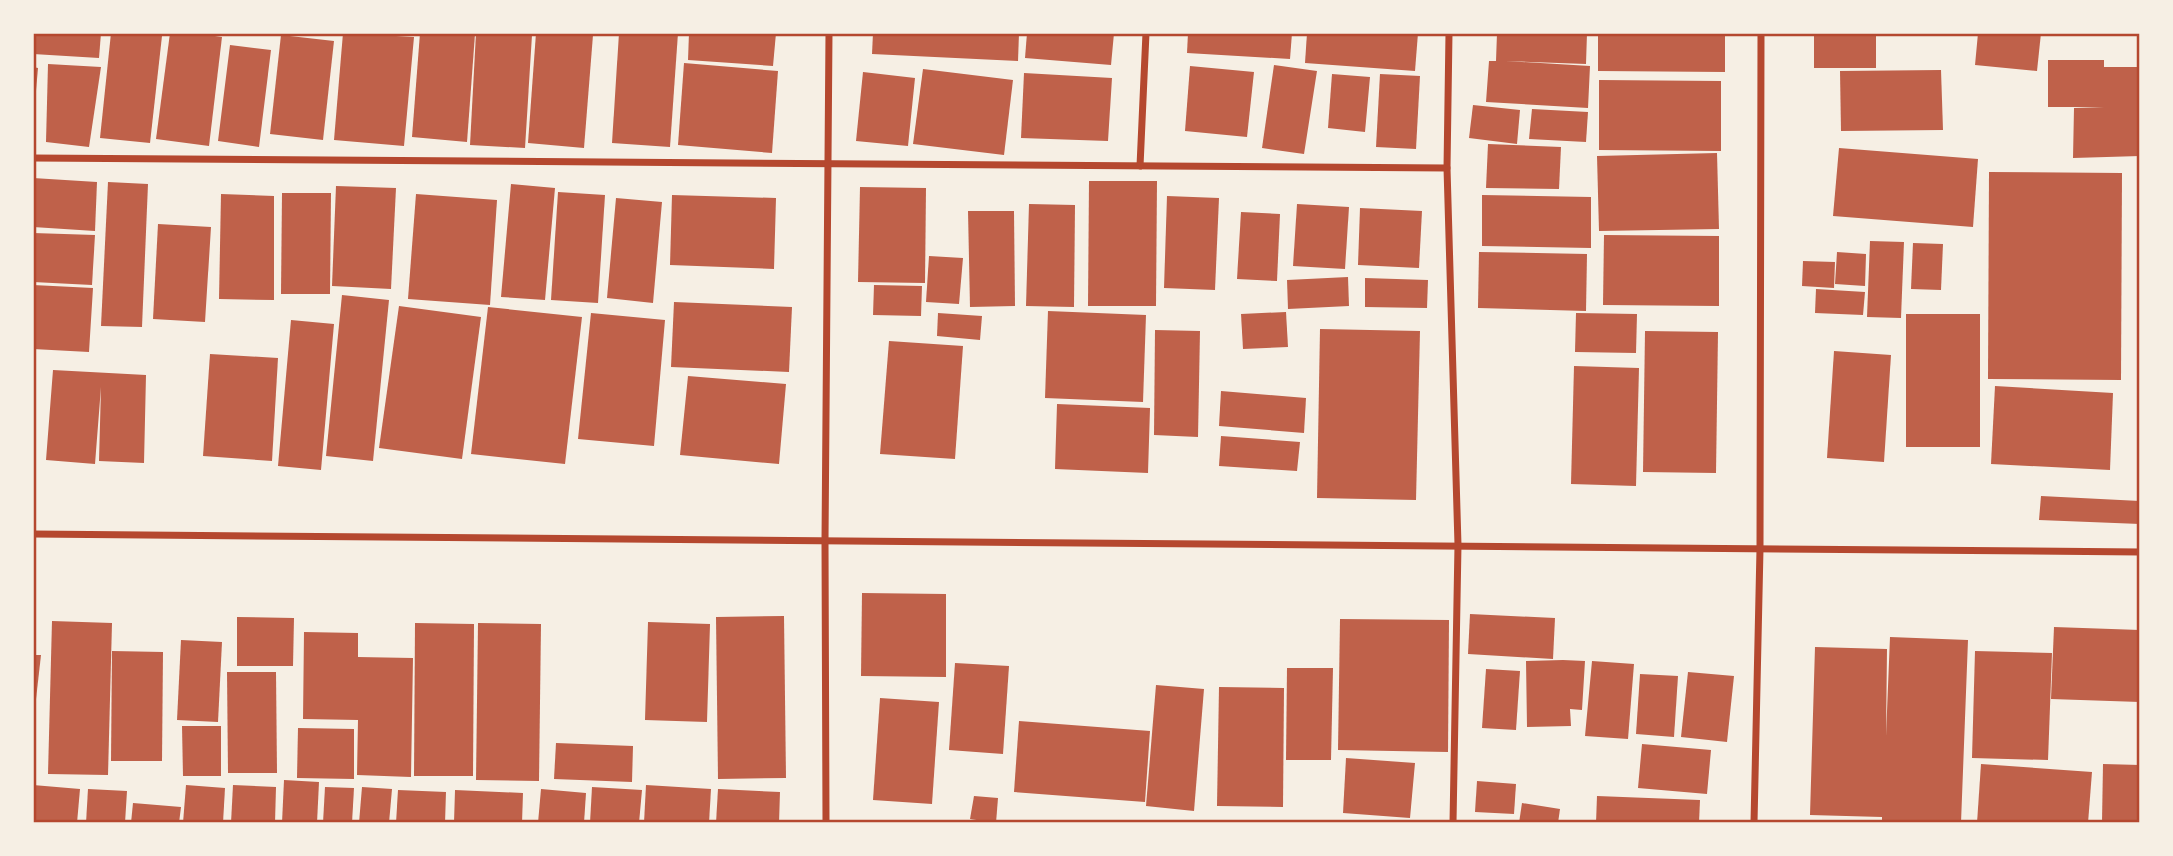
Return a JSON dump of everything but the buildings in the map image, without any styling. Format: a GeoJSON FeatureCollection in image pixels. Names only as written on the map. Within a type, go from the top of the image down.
{"type":"FeatureCollection","features":[{"type":"Feature","properties":{"kind":"street"},"geometry":{"type":"LineString","coordinates":[[826,823],[829,33]]}},
{"type":"Feature","properties":{"kind":"street"},"geometry":{"type":"LineString","coordinates":[[1140,166],[1146,33]]}},
{"type":"Feature","properties":{"kind":"street"},"geometry":{"type":"LineString","coordinates":[[1449,33],[1447,168],[1458,545],[1453,823]]}},
{"type":"Feature","properties":{"kind":"street"},"geometry":{"type":"LineString","coordinates":[[1754,823],[1760,549],[1761,33]]}},
{"type":"Feature","properties":{"kind":"street"},"geometry":{"type":"LineString","coordinates":[[33,158],[1447,168]]}},
{"type":"Feature","properties":{"kind":"street"},"geometry":{"type":"LineString","coordinates":[[33,534],[2140,552]]}}]}
